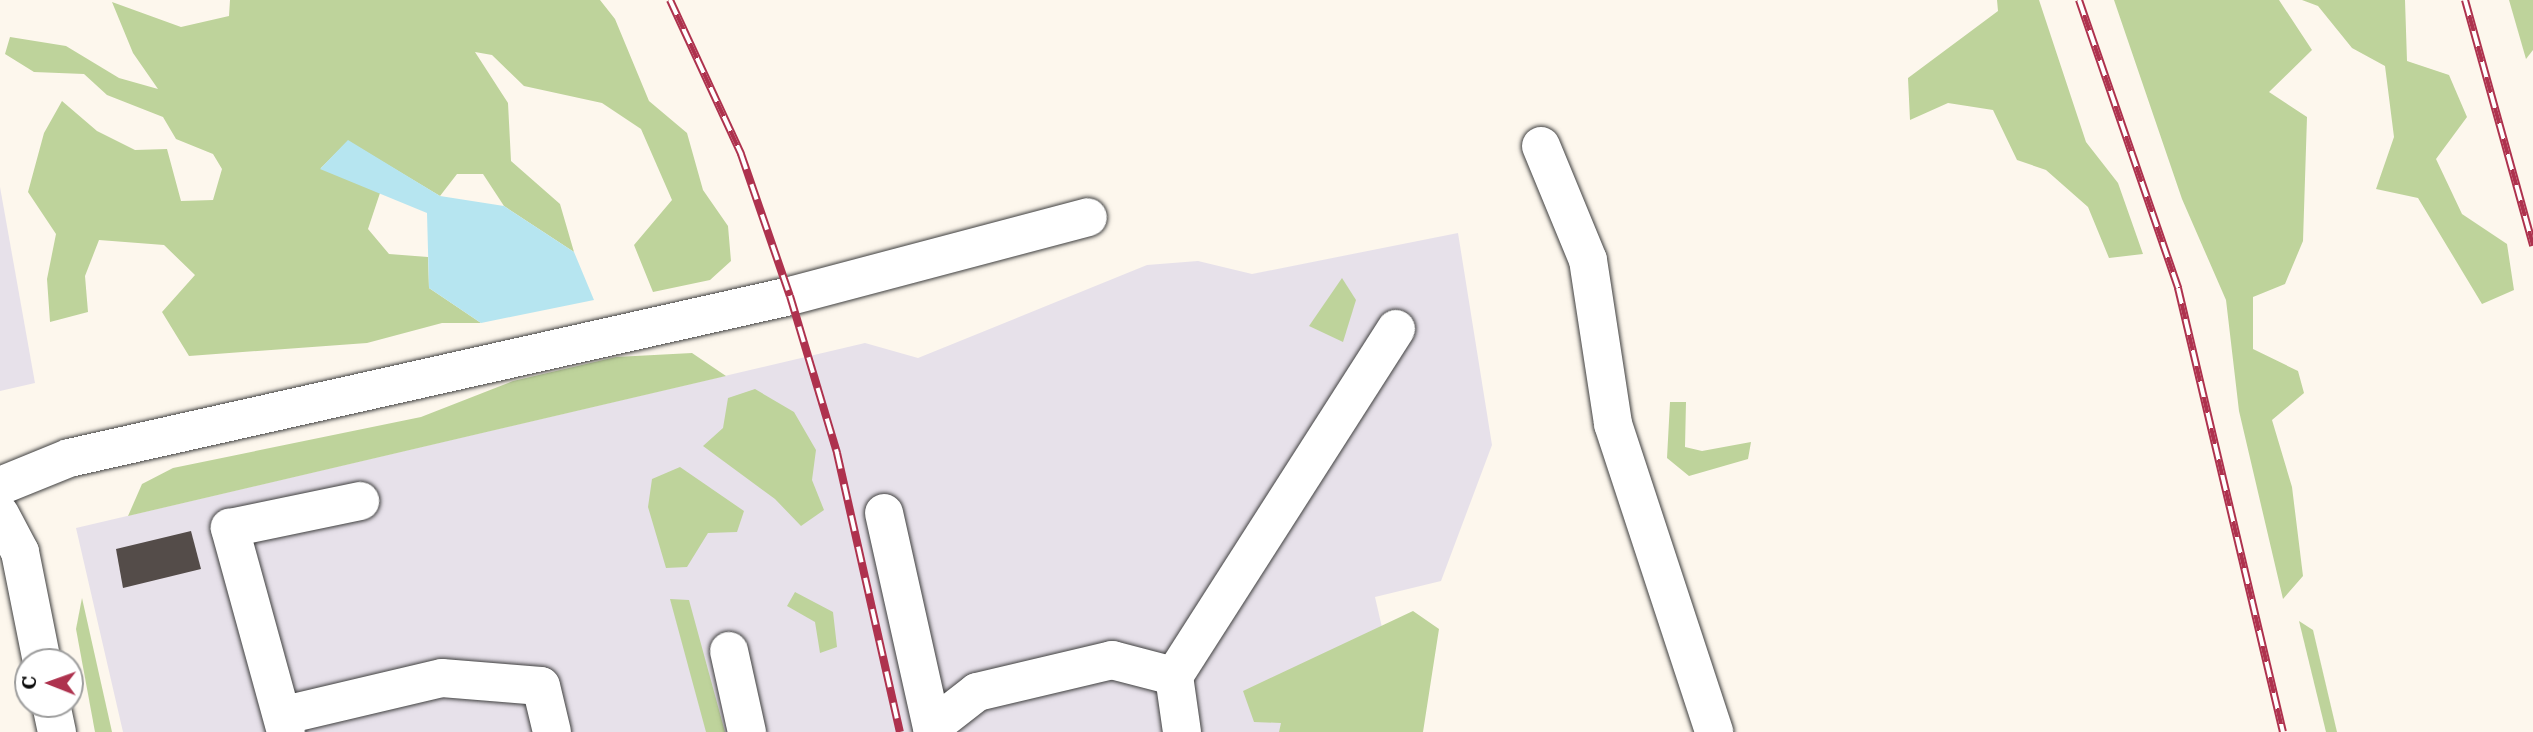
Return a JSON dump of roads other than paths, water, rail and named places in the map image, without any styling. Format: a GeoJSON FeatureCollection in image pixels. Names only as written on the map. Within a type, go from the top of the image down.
{"type":"FeatureCollection","features":[{"type":"Feature","properties":{"kind":"lane"},"geometry":{"type":"LineString","coordinates":[[1541,146],[1588,260],[1613,425],[1714,732]]}},
{"type":"Feature","properties":{"kind":"lane"},"geometry":{"type":"LineString","coordinates":[[0,486],[69,458],[790,296],[1088,217]]}},
{"type":"Feature","properties":{"kind":"lane"},"geometry":{"type":"LineString","coordinates":[[1182,732],[1174,676],[1396,329]]}},
{"type":"Feature","properties":{"kind":"lane"},"geometry":{"type":"LineString","coordinates":[[360,500],[230,528],[285,724],[442,678],[541,686],[552,732]]}},
{"type":"Feature","properties":{"kind":"lane"},"geometry":{"type":"LineString","coordinates":[[884,513],[933,729],[977,692],[1112,660],[1174,676]]}},
{"type":"Feature","properties":{"kind":"lane"},"geometry":{"type":"LineString","coordinates":[[0,514],[20,552],[39,648]]}},
{"type":"Feature","properties":{"kind":"lane"},"geometry":{"type":"LineString","coordinates":[[729,651],[747,732]]}},
{"type":"Feature","properties":{"kind":"water"},"geometry":{"type":"Polygon","coordinates":[[[348,140],[440,196],[504,206],[574,252],[594,300],[481,323],[429,288],[427,213],[320,169],[348,140]]]}},
{"type":"Feature","properties":{"kind":"railway"},"geometry":{"type":"LineString","coordinates":[[670,0],[741,154],[790,296],[837,453],[900,732]]}},
{"type":"Feature","properties":{"kind":"railway"},"geometry":{"type":"LineString","coordinates":[[2079,0],[2178,288],[2283,732]]}},
{"type":"Feature","properties":{"kind":"railway"},"geometry":{"type":"LineString","coordinates":[[2465,0],[2533,246]]}}]}
